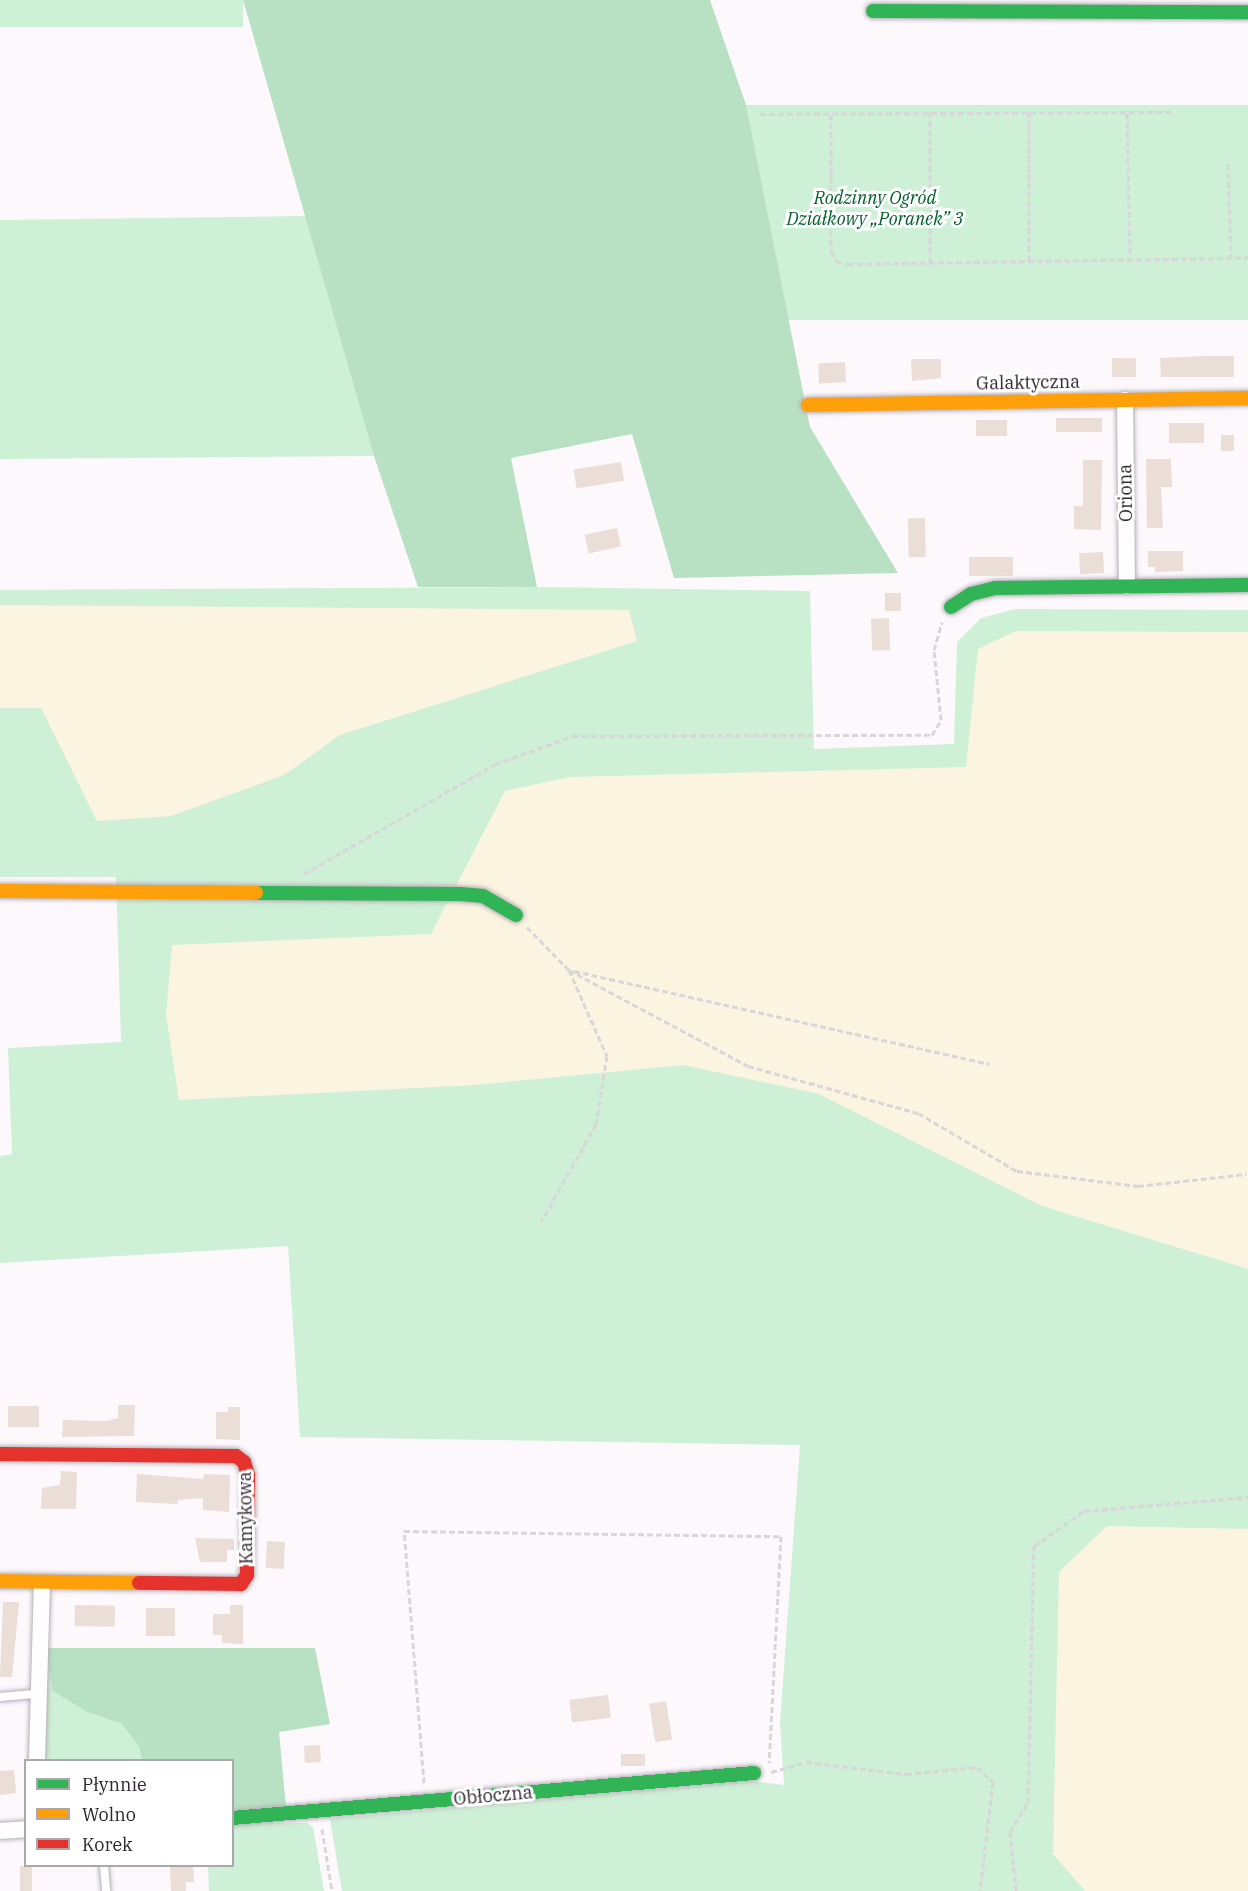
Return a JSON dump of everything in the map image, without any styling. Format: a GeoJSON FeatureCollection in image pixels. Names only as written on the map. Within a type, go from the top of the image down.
{"type":"FeatureCollection","features":[{"type":"Feature","properties":{"kind":"street"},"geometry":{"type":"LineString","coordinates":[[873,10],[1248,12]]}},
{"type":"Feature","properties":{"kind":"street","name":"Galaktyczna"},"geometry":{"type":"LineString","coordinates":[[808,405],[1248,398]]}},
{"type":"Feature","properties":{"kind":"street","name":"Oriona"},"geometry":{"type":"LineString","coordinates":[[1125,400],[1127,586]]}},
{"type":"Feature","properties":{"kind":"street"},"geometry":{"type":"LineString","coordinates":[[947,612],[971,594],[994,588],[1248,585]]}},
{"type":"Feature","properties":{"kind":"street"},"geometry":{"type":"LineString","coordinates":[[0,891],[274,892],[483,896],[516,915]]}},
{"type":"Feature","properties":{"kind":"street","name":"Kamykowa"},"geometry":{"type":"LineString","coordinates":[[0,1454],[236,1456],[244,1462],[247,1575],[241,1584],[42,1584],[0,1581]]}},
{"type":"Feature","properties":{"kind":"street"},"geometry":{"type":"LineString","coordinates":[[37,1759],[37,1694],[42,1584]]}},
{"type":"Feature","properties":{"kind":"street","name":"Obłoczna"},"geometry":{"type":"LineString","coordinates":[[234,1818],[318,1813],[754,1773]]}},
{"type":"Feature","properties":{"kind":"street"},"geometry":{"type":"LineString","coordinates":[[0,1831],[24,1829]]}},
{"type":"Feature","properties":{"kind":"lane"},"geometry":{"type":"LineString","coordinates":[[0,1697],[37,1694]]}},
{"type":"Feature","properties":{"kind":"lane"},"geometry":{"type":"LineString","coordinates":[[104,1867],[106,1891]]}},
{"type":"Feature","properties":{"kind":"path"},"geometry":{"type":"LineString","coordinates":[[930,112],[930,262]]}},
{"type":"Feature","properties":{"kind":"path"},"geometry":{"type":"LineString","coordinates":[[1029,112],[1029,261]]}},
{"type":"Feature","properties":{"kind":"path"},"geometry":{"type":"LineString","coordinates":[[1127,112],[1130,260]]}},
{"type":"Feature","properties":{"kind":"path"},"geometry":{"type":"LineString","coordinates":[[760,114],[1174,112]]}},
{"type":"Feature","properties":{"kind":"path"},"geometry":{"type":"LineString","coordinates":[[831,114],[831,251],[836,261],[1248,258]]}},
{"type":"Feature","properties":{"kind":"path"},"geometry":{"type":"LineString","coordinates":[[1228,164],[1231,258]]}},
{"type":"Feature","properties":{"kind":"path"},"geometry":{"type":"LineString","coordinates":[[274,892],[495,764],[573,736],[932,735],[941,720],[934,650],[947,612]]}},
{"type":"Feature","properties":{"kind":"path"},"geometry":{"type":"LineString","coordinates":[[516,915],[569,970],[748,1066],[918,1113],[1017,1171],[1138,1186],[1246,1174]]}},
{"type":"Feature","properties":{"kind":"path"},"geometry":{"type":"LineString","coordinates":[[569,970],[990,1064]]}},
{"type":"Feature","properties":{"kind":"path"},"geometry":{"type":"LineString","coordinates":[[541,1222],[596,1124],[607,1056],[569,970]]}},
{"type":"Feature","properties":{"kind":"path"},"geometry":{"type":"LineString","coordinates":[[1016,1891],[1010,1832],[1028,1802],[1034,1546],[1084,1511],[1248,1497]]}},
{"type":"Feature","properties":{"kind":"path"},"geometry":{"type":"LineString","coordinates":[[426,1802],[404,1531],[781,1536],[768,1773]]}},
{"type":"Feature","properties":{"kind":"path"},"geometry":{"type":"LineString","coordinates":[[754,1773],[768,1773],[806,1762],[906,1774],[977,1767],[993,1782],[980,1891]]}},
{"type":"Feature","properties":{"kind":"path"},"geometry":{"type":"LineString","coordinates":[[318,1813],[332,1891]]}},
{"type":"Feature","properties":{"kind":"green space"},"geometry":{"type":"Polygon","coordinates":[[[0,0],[243,0],[243,27],[0,27],[0,0]]]}},
{"type":"Feature","properties":{"kind":"green space"},"geometry":{"type":"Polygon","coordinates":[[[243,0],[710,0],[746,105],[810,427],[898,573],[674,578],[632,434],[511,458],[537,587],[418,587],[374,456],[243,0]]]}},
{"type":"Feature","properties":{"kind":"green space","name":"Rodzinny Ogród Działkowy „Poranek” 3"},"geometry":{"type":"Polygon","coordinates":[[[746,105],[1248,105],[1248,320],[746,320],[746,105]]]}},
{"type":"Feature","properties":{"kind":"green space"},"geometry":{"type":"Polygon","coordinates":[[[308,216],[374,456],[0,459],[0,220],[308,216]]]}},
{"type":"Feature","properties":{"kind":"green space"},"geometry":{"type":"Polygon","coordinates":[[[537,587],[810,591],[814,749],[954,744],[957,642],[981,618],[1015,609],[1248,610],[1248,1891],[342,1891],[330,1819],[752,1781],[784,1785],[780,1723],[800,1445],[300,1437],[288,1246],[0,1263],[0,1156],[12,1154],[8,1048],[121,1042],[116,877],[0,877],[0,590],[537,587]]]}},
{"type":"Feature","properties":{"kind":"green space"},"geometry":{"type":"Polygon","coordinates":[[[45,1648],[315,1648],[330,1724],[279,1732],[286,1807],[234,1810],[234,1759],[142,1759],[139,1747],[122,1724],[87,1712],[53,1691],[45,1648]]]}},
{"type":"Feature","properties":{"kind":"green space"},"geometry":{"type":"Polygon","coordinates":[[[45,1662],[87,1712],[122,1724],[139,1747],[142,1759],[44,1759],[45,1662]]]}},
{"type":"Feature","properties":{"kind":"green space"},"geometry":{"type":"Polygon","coordinates":[[[234,1823],[307,1823],[313,1827],[324,1891],[209,1891],[208,1867],[234,1867],[234,1823]]]}},
{"type":"Feature","properties":{"kind":"sand"},"geometry":{"type":"Polygon","coordinates":[[[0,605],[629,610],[637,641],[340,735],[284,775],[171,816],[97,821],[41,708],[0,708],[0,605]]]}},
{"type":"Feature","properties":{"kind":"sand"},"geometry":{"type":"Polygon","coordinates":[[[1016,631],[1248,632],[1248,1269],[1042,1206],[819,1094],[683,1065],[475,1085],[179,1100],[166,1015],[172,945],[431,934],[505,791],[570,777],[966,767],[978,649],[1016,631]]]}},
{"type":"Feature","properties":{"kind":"sand"},"geometry":{"type":"Polygon","coordinates":[[[1107,1526],[1248,1529],[1248,1891],[1085,1891],[1053,1854],[1059,1572],[1107,1526]]]}},
{"type":"Feature","properties":{"kind":"building"},"geometry":{"type":"Polygon","coordinates":[[[1234,356],[1234,377],[1161,377],[1160,358],[1234,356]]]}},
{"type":"Feature","properties":{"kind":"building"},"geometry":{"type":"Polygon","coordinates":[[[1112,358],[1136,358],[1136,377],[1112,377],[1112,358]]]}},
{"type":"Feature","properties":{"kind":"building"},"geometry":{"type":"Polygon","coordinates":[[[911,359],[941,359],[941,378],[912,381],[911,359]]]}},
{"type":"Feature","properties":{"kind":"building"},"geometry":{"type":"Polygon","coordinates":[[[845,362],[846,382],[819,383],[818,363],[845,362]]]}},
{"type":"Feature","properties":{"kind":"building"},"geometry":{"type":"Polygon","coordinates":[[[1056,418],[1102,418],[1102,432],[1056,432],[1056,418]]]}},
{"type":"Feature","properties":{"kind":"building"},"geometry":{"type":"Polygon","coordinates":[[[976,420],[1007,420],[1007,436],[976,436],[976,420]]]}},
{"type":"Feature","properties":{"kind":"building"},"geometry":{"type":"Polygon","coordinates":[[[1169,423],[1204,423],[1204,443],[1169,443],[1169,423]]]}},
{"type":"Feature","properties":{"kind":"building"},"geometry":{"type":"Polygon","coordinates":[[[1221,435],[1234,435],[1234,451],[1221,451],[1221,435]]]}},
{"type":"Feature","properties":{"kind":"building"},"geometry":{"type":"Polygon","coordinates":[[[1146,459],[1171,459],[1172,487],[1161,487],[1163,528],[1147,528],[1146,459]]]}},
{"type":"Feature","properties":{"kind":"building"},"geometry":{"type":"Polygon","coordinates":[[[1083,460],[1102,460],[1101,530],[1074,529],[1074,506],[1083,506],[1083,460]]]}},
{"type":"Feature","properties":{"kind":"building"},"geometry":{"type":"Polygon","coordinates":[[[621,462],[624,481],[577,488],[574,470],[621,462]]]}},
{"type":"Feature","properties":{"kind":"building"},"geometry":{"type":"Polygon","coordinates":[[[908,518],[925,518],[926,557],[909,557],[908,518]]]}},
{"type":"Feature","properties":{"kind":"building"},"geometry":{"type":"Polygon","coordinates":[[[617,528],[621,547],[589,553],[585,535],[617,528]]]}},
{"type":"Feature","properties":{"kind":"building"},"geometry":{"type":"Polygon","coordinates":[[[1148,551],[1183,551],[1183,571],[1155,572],[1155,567],[1148,567],[1148,551]]]}},
{"type":"Feature","properties":{"kind":"building"},"geometry":{"type":"Polygon","coordinates":[[[1103,552],[1104,573],[1080,574],[1079,553],[1103,552]]]}},
{"type":"Feature","properties":{"kind":"building"},"geometry":{"type":"Polygon","coordinates":[[[969,557],[1013,557],[1013,576],[969,576],[969,557]]]}},
{"type":"Feature","properties":{"kind":"building"},"geometry":{"type":"Polygon","coordinates":[[[885,593],[901,593],[901,611],[885,611],[885,593]]]}},
{"type":"Feature","properties":{"kind":"building"},"geometry":{"type":"Polygon","coordinates":[[[889,618],[890,650],[872,651],[871,619],[889,618]]]}},
{"type":"Feature","properties":{"kind":"building"},"geometry":{"type":"Polygon","coordinates":[[[118,1405],[135,1405],[134,1436],[62,1437],[63,1420],[106,1421],[118,1418],[118,1405]]]}},
{"type":"Feature","properties":{"kind":"building"},"geometry":{"type":"Polygon","coordinates":[[[8,1406],[39,1406],[39,1427],[8,1427],[8,1406]]]}},
{"type":"Feature","properties":{"kind":"building"},"geometry":{"type":"Polygon","coordinates":[[[228,1407],[240,1407],[240,1440],[216,1439],[216,1412],[228,1412],[228,1407]]]}},
{"type":"Feature","properties":{"kind":"building"},"geometry":{"type":"Polygon","coordinates":[[[61,1471],[77,1472],[76,1509],[41,1509],[42,1488],[60,1485],[61,1471]]]}},
{"type":"Feature","properties":{"kind":"building"},"geometry":{"type":"Polygon","coordinates":[[[137,1474],[203,1479],[204,1474],[230,1475],[229,1512],[203,1510],[203,1498],[178,1500],[178,1504],[136,1502],[137,1474]]]}},
{"type":"Feature","properties":{"kind":"building"},"geometry":{"type":"Polygon","coordinates":[[[195,1538],[234,1539],[234,1550],[227,1550],[227,1562],[200,1562],[195,1538]]]}},
{"type":"Feature","properties":{"kind":"building"},"geometry":{"type":"Polygon","coordinates":[[[267,1541],[285,1542],[284,1569],[266,1568],[267,1541]]]}},
{"type":"Feature","properties":{"kind":"building"},"geometry":{"type":"Polygon","coordinates":[[[3,1602],[19,1602],[12,1677],[0,1677],[3,1602]]]}},
{"type":"Feature","properties":{"kind":"building"},"geometry":{"type":"Polygon","coordinates":[[[75,1605],[115,1606],[115,1627],[75,1626],[75,1605]]]}},
{"type":"Feature","properties":{"kind":"building"},"geometry":{"type":"Polygon","coordinates":[[[230,1605],[243,1605],[243,1644],[222,1643],[222,1635],[213,1635],[213,1614],[230,1614],[230,1605]]]}},
{"type":"Feature","properties":{"kind":"building"},"geometry":{"type":"Polygon","coordinates":[[[146,1608],[175,1608],[175,1636],[146,1636],[146,1608]]]}},
{"type":"Feature","properties":{"kind":"building"},"geometry":{"type":"Polygon","coordinates":[[[608,1695],[611,1718],[572,1723],[569,1700],[608,1695]]]}},
{"type":"Feature","properties":{"kind":"building"},"geometry":{"type":"Polygon","coordinates":[[[666,1701],[672,1740],[655,1742],[649,1704],[666,1701]]]}},
{"type":"Feature","properties":{"kind":"building"},"geometry":{"type":"Polygon","coordinates":[[[320,1745],[321,1762],[305,1763],[304,1746],[320,1745]]]}},
{"type":"Feature","properties":{"kind":"building"},"geometry":{"type":"Polygon","coordinates":[[[621,1754],[645,1754],[645,1766],[621,1766],[621,1754]]]}},
{"type":"Feature","properties":{"kind":"building"},"geometry":{"type":"Polygon","coordinates":[[[14,1770],[16,1793],[0,1795],[0,1771],[14,1770]]]}},
{"type":"Feature","properties":{"kind":"building"},"geometry":{"type":"Polygon","coordinates":[[[20,1866],[32,1867],[32,1891],[20,1891],[20,1866]]]}},
{"type":"Feature","properties":{"kind":"building"},"geometry":{"type":"Polygon","coordinates":[[[170,1867],[193,1867],[194,1882],[186,1882],[186,1891],[171,1891],[170,1867]]]}},
{"type":"Feature","properties":{"kind":"traffic: fast"},"geometry":{"type":"LineString","coordinates":[[873,11],[1248,12]]}},
{"type":"Feature","properties":{"kind":"traffic: fast"},"geometry":{"type":"LineString","coordinates":[[951,607],[971,594],[995,588],[1248,585]]}},
{"type":"Feature","properties":{"kind":"traffic: fast"},"geometry":{"type":"LineString","coordinates":[[256,893],[460,894],[483,896],[516,915]]}},
{"type":"Feature","properties":{"kind":"traffic: fast"},"geometry":{"type":"LineString","coordinates":[[234,1818],[754,1773]]}},
{"type":"Feature","properties":{"kind":"traffic: slow"},"geometry":{"type":"LineString","coordinates":[[808,405],[1248,398]]}},
{"type":"Feature","properties":{"kind":"traffic: slow"},"geometry":{"type":"LineString","coordinates":[[0,891],[256,893]]}},
{"type":"Feature","properties":{"kind":"traffic: slow"},"geometry":{"type":"LineString","coordinates":[[0,1581],[139,1583]]}},
{"type":"Feature","properties":{"kind":"traffic: jam"},"geometry":{"type":"LineString","coordinates":[[0,1454],[236,1456],[244,1462],[248,1475],[247,1575],[241,1584],[139,1583]]}}]}
